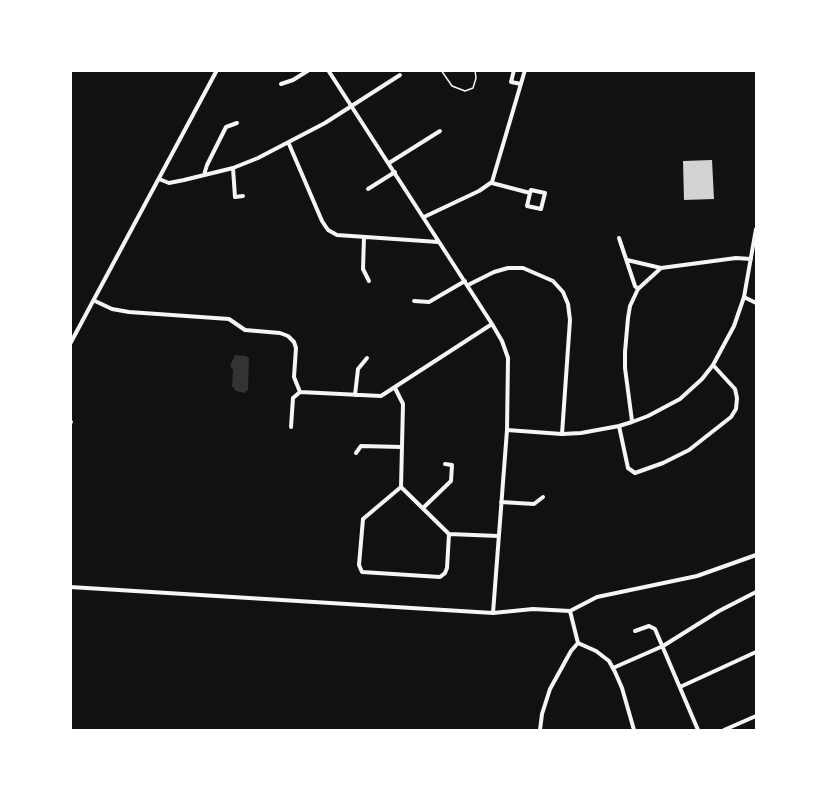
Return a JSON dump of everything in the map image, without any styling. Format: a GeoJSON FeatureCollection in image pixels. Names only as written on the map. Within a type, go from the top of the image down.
{"type":"FeatureCollection","features":[{"type":"Feature","properties":{"kind":"street"},"geometry":{"type":"LineString","coordinates":[[70,344],[217,70]]}},
{"type":"Feature","properties":{"kind":"street"},"geometry":{"type":"LineString","coordinates":[[281,84],[309,70]]}},
{"type":"Feature","properties":{"kind":"street"},"geometry":{"type":"LineString","coordinates":[[328,70],[492,324],[502,341],[508,358],[507,430],[493,613]]}},
{"type":"Feature","properties":{"kind":"street"},"geometry":{"type":"LineString","coordinates":[[514,70],[511,82],[521,84]]}},
{"type":"Feature","properties":{"kind":"street"},"geometry":{"type":"LineString","coordinates":[[424,217],[479,191],[492,182],[525,70]]}},
{"type":"Feature","properties":{"kind":"street"},"geometry":{"type":"LineString","coordinates":[[159,179],[169,183],[204,176],[233,168],[289,144],[400,75]]}},
{"type":"Feature","properties":{"kind":"street"},"geometry":{"type":"LineString","coordinates":[[204,176],[226,127],[237,123]]}},
{"type":"Feature","properties":{"kind":"street"},"geometry":{"type":"LineString","coordinates":[[389,163],[440,131]]}},
{"type":"Feature","properties":{"kind":"street"},"geometry":{"type":"LineString","coordinates":[[289,144],[322,221],[328,230],[337,236],[439,242]]}},
{"type":"Feature","properties":{"kind":"street"},"geometry":{"type":"LineString","coordinates":[[233,168],[235,197],[243,196]]}},
{"type":"Feature","properties":{"kind":"street"},"geometry":{"type":"LineString","coordinates":[[368,189],[395,172]]}},
{"type":"Feature","properties":{"kind":"street"},"geometry":{"type":"LineString","coordinates":[[492,182],[530,193],[531,190],[545,194],[541,209],[527,206],[530,193]]}},
{"type":"Feature","properties":{"kind":"street"},"geometry":{"type":"LineString","coordinates":[[507,430],[581,433],[632,422],[680,399],[702,379],[713,365],[734,326],[744,297],[756,229]]}},
{"type":"Feature","properties":{"kind":"street"},"geometry":{"type":"LineString","coordinates":[[364,237],[363,269],[369,281]]}},
{"type":"Feature","properties":{"kind":"street"},"geometry":{"type":"LineString","coordinates":[[620,238],[635,286],[638,289]]}},
{"type":"Feature","properties":{"kind":"street"},"geometry":{"type":"LineString","coordinates":[[627,260],[662,268],[736,258],[752,259]]}},
{"type":"Feature","properties":{"kind":"street"},"geometry":{"type":"LineString","coordinates":[[414,301],[429,302],[466,283],[508,268],[523,268],[553,281],[563,292],[568,304],[570,320],[562,434]]}},
{"type":"Feature","properties":{"kind":"street"},"geometry":{"type":"LineString","coordinates":[[632,422],[625,369],[630,306],[638,289],[662,268]]}},
{"type":"Feature","properties":{"kind":"street"},"geometry":{"type":"LineString","coordinates":[[744,297],[756,303]]}},
{"type":"Feature","properties":{"kind":"street"},"geometry":{"type":"LineString","coordinates":[[95,301],[112,309],[129,312],[229,319],[245,330],[280,333],[288,336],[296,348],[294,377],[300,392]]}},
{"type":"Feature","properties":{"kind":"street"},"geometry":{"type":"LineString","coordinates":[[291,427],[293,398],[300,392],[381,396],[492,324]]}},
{"type":"Feature","properties":{"kind":"street"},"geometry":{"type":"LineString","coordinates":[[355,395],[358,369],[367,358]]}},
{"type":"Feature","properties":{"kind":"street"},"geometry":{"type":"LineString","coordinates":[[619,426],[628,468],[635,473],[663,463],[688,450],[731,417],[736,409],[735,389],[713,365]]}},
{"type":"Feature","properties":{"kind":"street"},"geometry":{"type":"LineString","coordinates":[[395,388],[403,404],[400,487],[363,519],[359,565],[362,572],[440,577],[447,568],[449,534]]}},
{"type":"Feature","properties":{"kind":"street"},"geometry":{"type":"LineString","coordinates":[[356,453],[361,446],[402,447]]}},
{"type":"Feature","properties":{"kind":"street"},"geometry":{"type":"LineString","coordinates":[[423,508],[451,481],[452,465],[445,464]]}},
{"type":"Feature","properties":{"kind":"street"},"geometry":{"type":"LineString","coordinates":[[400,487],[449,534],[498,536]]}},
{"type":"Feature","properties":{"kind":"street"},"geometry":{"type":"LineString","coordinates":[[501,502],[534,504],[543,497]]}},
{"type":"Feature","properties":{"kind":"street"},"geometry":{"type":"LineString","coordinates":[[70,587],[493,613],[533,609],[570,611],[597,597],[697,576],[756,555]]}},
{"type":"Feature","properties":{"kind":"street"},"geometry":{"type":"LineString","coordinates":[[613,668],[663,646],[719,611],[756,592]]}},
{"type":"Feature","properties":{"kind":"street"},"geometry":{"type":"LineString","coordinates":[[570,611],[578,644]]}},
{"type":"Feature","properties":{"kind":"street"},"geometry":{"type":"LineString","coordinates":[[635,631],[652,626],[663,646],[698,730]]}},
{"type":"Feature","properties":{"kind":"street"},"geometry":{"type":"LineString","coordinates":[[578,644],[596,651],[609,661],[622,688],[634,730]]}},
{"type":"Feature","properties":{"kind":"street"},"geometry":{"type":"LineString","coordinates":[[540,730],[549,689],[571,651],[578,644]]}},
{"type":"Feature","properties":{"kind":"street"},"geometry":{"type":"LineString","coordinates":[[680,687],[756,652]]}},
{"type":"Feature","properties":{"kind":"street"},"geometry":{"type":"LineString","coordinates":[[724,730],[756,716]]}},
{"type":"Feature","properties":{"kind":"path"},"geometry":{"type":"LineString","coordinates":[[441,70],[452,86],[465,90],[473,88],[476,78],[475,70]]}},
{"type":"Feature","properties":{"kind":"shaded area"},"geometry":{"type":"Polygon","coordinates":[[[235,355],[249,358],[248,390],[244,393],[236,391],[232,386],[233,370],[230,366],[235,355]]]}},
{"type":"Feature","properties":{"kind":"building"},"geometry":{"type":"Polygon","coordinates":[[[712,160],[714,199],[684,200],[683,161],[712,160]]]}}]}
